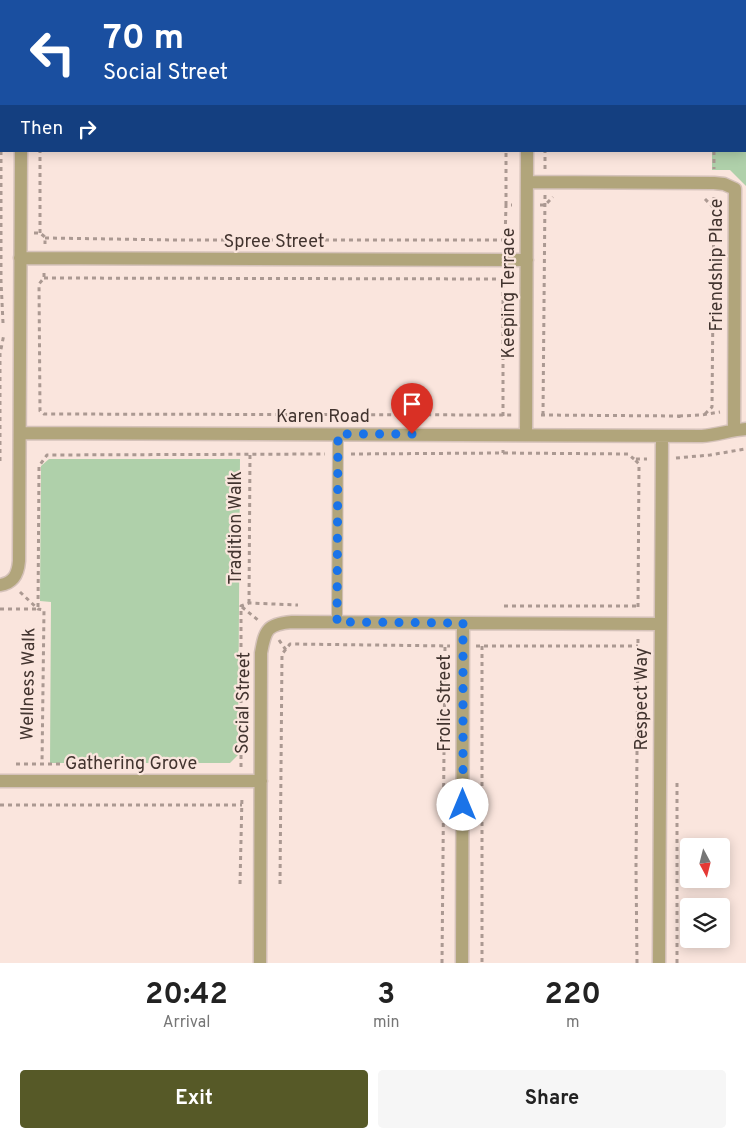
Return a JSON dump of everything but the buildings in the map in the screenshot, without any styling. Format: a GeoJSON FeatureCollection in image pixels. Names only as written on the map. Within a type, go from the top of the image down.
{"type":"FeatureCollection","features":[{"type":"Feature","properties":{"kind":"street"},"geometry":{"type":"LineString","coordinates":[[0,585],[6,584],[13,579],[18,571],[19,561],[21,152]]}},
{"type":"Feature","properties":{"kind":"street","name":"Keeping Terrace"},"geometry":{"type":"LineString","coordinates":[[526,435],[527,152]]}},
{"type":"Feature","properties":{"kind":"street","name":"Friendship Place"},"geometry":{"type":"LineString","coordinates":[[527,182],[714,183],[724,184],[735,190],[734,409],[740,430]]}},
{"type":"Feature","properties":{"kind":"street","name":"Spree Street"},"geometry":{"type":"LineString","coordinates":[[20,258],[527,260]]}},
{"type":"Feature","properties":{"kind":"street","name":"Karen Road"},"geometry":{"type":"LineString","coordinates":[[20,433],[709,436],[740,430]]}},
{"type":"Feature","properties":{"kind":"street","name":"Respect Way"},"geometry":{"type":"LineString","coordinates":[[659,963],[662,436]]}},
{"type":"Feature","properties":{"kind":"street","name":"Social Street"},"geometry":{"type":"LineString","coordinates":[[260,963],[261,653],[264,637],[270,628],[280,623],[292,622],[660,624]]}},
{"type":"Feature","properties":{"kind":"street","name":"Frolic Street"},"geometry":{"type":"LineString","coordinates":[[462,963],[463,623]]}},
{"type":"Feature","properties":{"kind":"street","name":"Gathering Grove"},"geometry":{"type":"LineString","coordinates":[[0,781],[261,781]]}},
{"type":"Feature","properties":{"kind":"lane"},"geometry":{"type":"LineString","coordinates":[[337,622],[338,434]]}},
{"type":"Feature","properties":{"kind":"path"},"geometry":{"type":"LineString","coordinates":[[1,152],[3,324]]}},
{"type":"Feature","properties":{"kind":"path"},"geometry":{"type":"LineString","coordinates":[[40,152],[40,233]]}},
{"type":"Feature","properties":{"kind":"path"},"geometry":{"type":"LineString","coordinates":[[504,260],[506,152]]}},
{"type":"Feature","properties":{"kind":"path"},"geometry":{"type":"LineString","coordinates":[[705,414],[712,407],[714,152]]}},
{"type":"Feature","properties":{"kind":"path"},"geometry":{"type":"LineString","coordinates":[[544,415],[545,206],[553,196]]}},
{"type":"Feature","properties":{"kind":"path"},"geometry":{"type":"LineString","coordinates":[[703,197],[713,207]]}},
{"type":"Feature","properties":{"kind":"path"},"geometry":{"type":"LineString","coordinates":[[506,205],[545,206]]}},
{"type":"Feature","properties":{"kind":"path"},"geometry":{"type":"LineString","coordinates":[[45,238],[504,240]]}},
{"type":"Feature","properties":{"kind":"path"},"geometry":{"type":"LineString","coordinates":[[44,278],[504,279],[503,453]]}},
{"type":"Feature","properties":{"kind":"path"},"geometry":{"type":"LineString","coordinates":[[0,461],[0,354],[4,333]]}},
{"type":"Feature","properties":{"kind":"path"},"geometry":{"type":"LineString","coordinates":[[40,364],[40,411],[44,414],[679,416],[734,409]]}},
{"type":"Feature","properties":{"kind":"path"},"geometry":{"type":"LineString","coordinates":[[678,467],[679,416]]}},
{"type":"Feature","properties":{"kind":"path"},"geometry":{"type":"LineString","coordinates":[[0,609],[38,609],[39,466],[47,455],[503,453],[628,454],[634,459]]}},
{"type":"Feature","properties":{"kind":"path","name":"Tradition Walk"},"geometry":{"type":"LineString","coordinates":[[249,603],[250,454]]}},
{"type":"Feature","properties":{"kind":"path"},"geometry":{"type":"LineString","coordinates":[[240,884],[242,805],[240,766],[241,606],[249,603],[298,605]]}},
{"type":"Feature","properties":{"kind":"path"},"geometry":{"type":"LineString","coordinates":[[500,606],[638,606]]}},
{"type":"Feature","properties":{"kind":"path","name":"Wellness Walk"},"geometry":{"type":"LineString","coordinates":[[38,609],[44,610],[42,764]]}},
{"type":"Feature","properties":{"kind":"path"},"geometry":{"type":"LineString","coordinates":[[280,884],[282,654],[290,644],[638,646]]}},
{"type":"Feature","properties":{"kind":"path"},"geometry":{"type":"LineString","coordinates":[[442,963],[445,646]]}},
{"type":"Feature","properties":{"kind":"path"},"geometry":{"type":"LineString","coordinates":[[482,646],[482,963]]}},
{"type":"Feature","properties":{"kind":"path"},"geometry":{"type":"LineString","coordinates":[[677,777],[677,963]]}},
{"type":"Feature","properties":{"kind":"path"},"geometry":{"type":"LineString","coordinates":[[0,805],[242,805]]}},
{"type":"Feature","properties":{"kind":"green space"},"geometry":{"type":"Polygon","coordinates":[[[712,152],[746,152],[746,186],[730,170],[712,170],[712,152]]]}},
{"type":"Feature","properties":{"kind":"green space"},"geometry":{"type":"Polygon","coordinates":[[[49,459],[240,459],[238,755],[230,763],[50,763],[51,602],[40,601],[41,466],[49,459]]]}},
{"type":"Feature","properties":{"kind":"route"},"geometry":{"type":"LineString","coordinates":[[412,434],[338,434],[337,622],[463,623],[463,805]]}}]}
